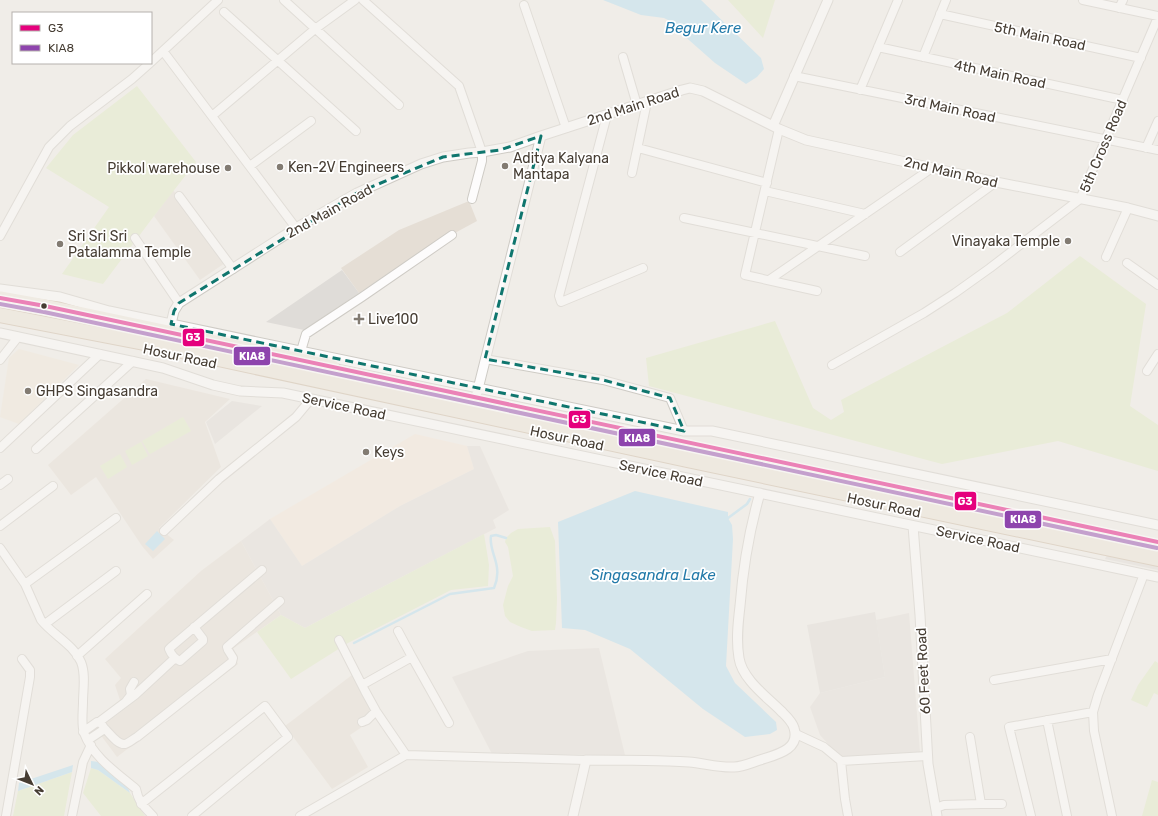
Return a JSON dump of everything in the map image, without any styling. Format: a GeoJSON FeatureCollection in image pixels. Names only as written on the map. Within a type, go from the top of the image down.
{"type":"FeatureCollection","features":[{"type":"Feature","properties":{"kind":"highway","name":"Hosur Road"},"geometry":{"type":"LineString","coordinates":[[0,298],[477,393],[1158,542]]}},
{"type":"Feature","properties":{"kind":"highway"},"geometry":{"type":"LineString","coordinates":[[0,306],[118,328],[1158,548]]}},
{"type":"Feature","properties":{"kind":"highway"},"geometry":{"type":"LineString","coordinates":[[0,315],[137,342],[1158,559]]}},
{"type":"Feature","properties":{"kind":"highway","name":"Hosur Road"},"geometry":{"type":"LineString","coordinates":[[0,320],[40,327],[1158,562]]}},
{"type":"Feature","properties":{"kind":"street"},"geometry":{"type":"LineString","coordinates":[[152,60],[218,0]]}},
{"type":"Feature","properties":{"kind":"street"},"geometry":{"type":"LineString","coordinates":[[284,0],[399,105]]}},
{"type":"Feature","properties":{"kind":"street"},"geometry":{"type":"LineString","coordinates":[[212,116],[278,60],[354,0]]}},
{"type":"Feature","properties":{"kind":"street"},"geometry":{"type":"LineString","coordinates":[[363,0],[459,86],[482,152],[482,161],[472,199]]}},
{"type":"Feature","properties":{"kind":"street"},"geometry":{"type":"LineString","coordinates":[[817,291],[745,275],[767,183],[776,128],[794,76],[828,0]]}},
{"type":"Feature","properties":{"kind":"street"},"geometry":{"type":"LineString","coordinates":[[860,90],[898,0]]}},
{"type":"Feature","properties":{"kind":"street"},"geometry":{"type":"LineString","coordinates":[[923,57],[946,0]]}},
{"type":"Feature","properties":{"kind":"street"},"geometry":{"type":"LineString","coordinates":[[1083,0],[1158,17]]}},
{"type":"Feature","properties":{"kind":"street"},"geometry":{"type":"LineString","coordinates":[[1119,8],[1123,0]]}},
{"type":"Feature","properties":{"kind":"street"},"geometry":{"type":"LineString","coordinates":[[524,5],[566,128]]}},
{"type":"Feature","properties":{"kind":"street"},"geometry":{"type":"LineString","coordinates":[[224,12],[356,131]]}},
{"type":"Feature","properties":{"kind":"street","name":"5th Main Road"},"geometry":{"type":"LineString","coordinates":[[940,14],[1141,58]]}},
{"type":"Feature","properties":{"kind":"street","name":"5th Cross Road"},"geometry":{"type":"LineString","coordinates":[[832,365],[924,313],[955,293],[1080,199],[1158,17]]}},
{"type":"Feature","properties":{"kind":"street","name":"4th Main Road"},"geometry":{"type":"LineString","coordinates":[[878,47],[1123,100]]}},
{"type":"Feature","properties":{"kind":"street"},"geometry":{"type":"LineString","coordinates":[[163,51],[296,228]]}},
{"type":"Feature","properties":{"kind":"street"},"geometry":{"type":"LineString","coordinates":[[623,57],[637,105]]}},
{"type":"Feature","properties":{"kind":"street"},"geometry":{"type":"LineString","coordinates":[[0,236],[49,147],[70,126],[132,79],[148,64]]}},
{"type":"Feature","properties":{"kind":"street","name":"3rd Main Road"},"geometry":{"type":"LineString","coordinates":[[794,76],[1158,150]]}},
{"type":"Feature","properties":{"kind":"street","name":"2nd Main Road"},"geometry":{"type":"LineString","coordinates":[[179,303],[296,228],[357,193],[421,164],[443,156],[482,152],[510,147],[690,88],[710,94],[776,128],[810,141],[996,182],[1128,208],[1158,216]]}},
{"type":"Feature","properties":{"kind":"street"},"geometry":{"type":"LineString","coordinates":[[632,174],[647,102]]}},
{"type":"Feature","properties":{"kind":"street"},"geometry":{"type":"LineString","coordinates":[[607,115],[559,296],[561,302],[643,268]]}},
{"type":"Feature","properties":{"kind":"street"},"geometry":{"type":"LineString","coordinates":[[250,166],[311,121]]}},
{"type":"Feature","properties":{"kind":"street"},"geometry":{"type":"LineString","coordinates":[[1146,148],[1158,121]]}},
{"type":"Feature","properties":{"kind":"street"},"geometry":{"type":"LineString","coordinates":[[477,393],[541,136]]}},
{"type":"Feature","properties":{"kind":"street"},"geometry":{"type":"LineString","coordinates":[[638,148],[767,183]]}},
{"type":"Feature","properties":{"kind":"street"},"geometry":{"type":"LineString","coordinates":[[768,280],[932,168]]}},
{"type":"Feature","properties":{"kind":"street"},"geometry":{"type":"LineString","coordinates":[[900,252],[996,182]]}},
{"type":"Feature","properties":{"kind":"street"},"geometry":{"type":"LineString","coordinates":[[765,191],[865,214]]}},
{"type":"Feature","properties":{"kind":"street"},"geometry":{"type":"LineString","coordinates":[[179,196],[233,269]]}},
{"type":"Feature","properties":{"kind":"street"},"geometry":{"type":"LineString","coordinates":[[1106,257],[1128,208]]}},
{"type":"Feature","properties":{"kind":"street"},"geometry":{"type":"LineString","coordinates":[[684,218],[864,256]]}},
{"type":"Feature","properties":{"kind":"street"},"geometry":{"type":"LineString","coordinates":[[301,351],[306,334],[452,236]]}},
{"type":"Feature","properties":{"kind":"street"},"geometry":{"type":"LineString","coordinates":[[135,238],[179,303],[174,311],[171,324]]}},
{"type":"Feature","properties":{"kind":"street"},"geometry":{"type":"LineString","coordinates":[[1127,263],[1158,285]]}},
{"type":"Feature","properties":{"kind":"street"},"geometry":{"type":"LineString","coordinates":[[0,289],[60,297],[109,311],[301,351],[477,393],[684,431],[712,431],[1158,525]]}},
{"type":"Feature","properties":{"kind":"street","name":"Service Road"},"geometry":{"type":"LineString","coordinates":[[0,333],[163,368],[213,385],[240,391],[283,392],[1158,577]]}},
{"type":"Feature","properties":{"kind":"street"},"geometry":{"type":"LineString","coordinates":[[0,360],[18,337]]}},
{"type":"Feature","properties":{"kind":"street"},"geometry":{"type":"LineString","coordinates":[[0,448],[100,354]]}},
{"type":"Feature","properties":{"kind":"street"},"geometry":{"type":"LineString","coordinates":[[1147,371],[1158,354]]}},
{"type":"Feature","properties":{"kind":"street"},"geometry":{"type":"LineString","coordinates":[[485,359],[603,380],[670,398],[684,431]]}},
{"type":"Feature","properties":{"kind":"street"},"geometry":{"type":"LineString","coordinates":[[36,449],[133,361]]}},
{"type":"Feature","properties":{"kind":"street"},"geometry":{"type":"LineString","coordinates":[[164,531],[218,480],[296,417],[311,399]]}},
{"type":"Feature","properties":{"kind":"street"},"geometry":{"type":"LineString","coordinates":[[0,485],[8,479]]}},
{"type":"Feature","properties":{"kind":"street"},"geometry":{"type":"LineString","coordinates":[[0,526],[53,486]]}},
{"type":"Feature","properties":{"kind":"street"},"geometry":{"type":"LineString","coordinates":[[300,816],[406,755],[662,761],[697,763],[727,768],[785,752],[792,745],[796,734],[794,726],[789,718],[750,680],[743,670],[739,658],[738,633],[742,578],[751,526],[760,493]]}},
{"type":"Feature","properties":{"kind":"street"},"geometry":{"type":"LineString","coordinates":[[25,584],[116,518]]}},
{"type":"Feature","properties":{"kind":"street","name":"60 Feet Road"},"geometry":{"type":"LineString","coordinates":[[913,526],[920,615],[927,756],[937,812]]}},
{"type":"Feature","properties":{"kind":"street"},"geometry":{"type":"LineString","coordinates":[[1,552],[25,584],[41,620],[65,642],[77,656],[81,664],[83,671],[84,732],[90,743],[102,759],[138,796],[152,816]]}},
{"type":"Feature","properties":{"kind":"street"},"geometry":{"type":"LineString","coordinates":[[194,627],[204,638],[203,641],[180,661],[175,658],[170,649],[194,627],[262,570]]}},
{"type":"Feature","properties":{"kind":"street"},"geometry":{"type":"LineString","coordinates":[[45,624],[116,571]]}},
{"type":"Feature","properties":{"kind":"street"},"geometry":{"type":"LineString","coordinates":[[1112,816],[1094,731],[1093,712],[1098,695],[1144,574]]}},
{"type":"Feature","properties":{"kind":"street"},"geometry":{"type":"LineString","coordinates":[[77,656],[147,594]]}},
{"type":"Feature","properties":{"kind":"street"},"geometry":{"type":"LineString","coordinates":[[101,725],[120,743],[124,744],[137,737],[229,665],[233,658],[227,647],[280,601]]}},
{"type":"Feature","properties":{"kind":"street"},"geometry":{"type":"LineString","coordinates":[[398,631],[449,723]]}},
{"type":"Feature","properties":{"kind":"street"},"geometry":{"type":"LineString","coordinates":[[338,640],[376,711],[406,755]]}},
{"type":"Feature","properties":{"kind":"street"},"geometry":{"type":"LineString","coordinates":[[362,685],[412,657]]}},
{"type":"Feature","properties":{"kind":"street"},"geometry":{"type":"LineString","coordinates":[[84,732],[101,725],[136,691],[175,658]]}},
{"type":"Feature","properties":{"kind":"street"},"geometry":{"type":"LineString","coordinates":[[6,816],[30,677],[30,670],[22,659]]}},
{"type":"Feature","properties":{"kind":"street"},"geometry":{"type":"LineString","coordinates":[[994,680],[1112,659]]}},
{"type":"Feature","properties":{"kind":"street"},"geometry":{"type":"LineString","coordinates":[[125,702],[131,695],[130,689],[134,682]]}},
{"type":"Feature","properties":{"kind":"street"},"geometry":{"type":"LineString","coordinates":[[138,796],[265,706],[288,737],[192,816]]}},
{"type":"Feature","properties":{"kind":"street"},"geometry":{"type":"LineString","coordinates":[[362,722],[367,720],[376,711]]}},
{"type":"Feature","properties":{"kind":"street"},"geometry":{"type":"LineString","coordinates":[[1031,816],[1009,727],[1093,712]]}},
{"type":"Feature","properties":{"kind":"street"},"geometry":{"type":"LineString","coordinates":[[1047,720],[1067,816]]}},
{"type":"Feature","properties":{"kind":"street"},"geometry":{"type":"LineString","coordinates":[[72,816],[82,767],[90,743],[103,730],[101,725]]}},
{"type":"Feature","properties":{"kind":"street"},"geometry":{"type":"LineString","coordinates":[[796,734],[824,747],[841,761],[927,756]]}},
{"type":"Feature","properties":{"kind":"street"},"geometry":{"type":"LineString","coordinates":[[970,737],[981,804]]}},
{"type":"Feature","properties":{"kind":"street"},"geometry":{"type":"LineString","coordinates":[[573,816],[586,760]]}},
{"type":"Feature","properties":{"kind":"street"},"geometry":{"type":"LineString","coordinates":[[841,761],[848,816]]}},
{"type":"Feature","properties":{"kind":"street"},"geometry":{"type":"LineString","coordinates":[[937,812],[944,805],[1002,804]]}},
{"type":"Feature","properties":{"kind":"highlighted area"},"geometry":{"type":"Polygon","coordinates":[[[541,136],[485,359],[603,380],[670,398],[684,431],[171,324],[174,311],[179,303],[357,193],[443,157],[500,150],[541,136]]]}},
{"type":"Feature","properties":{"kind":"shaded area"},"geometry":{"type":"Polygon","coordinates":[[[173,190],[225,263],[200,280],[154,216],[173,190]]]}},
{"type":"Feature","properties":{"kind":"shaded area"},"geometry":{"type":"Polygon","coordinates":[[[469,201],[477,221],[453,234],[451,231],[359,293],[341,268],[399,230],[469,201]]]}},
{"type":"Feature","properties":{"kind":"shaded area"},"geometry":{"type":"Polygon","coordinates":[[[342,270],[359,293],[304,330],[266,322],[342,270]]]}},
{"type":"Feature","properties":{"kind":"shaded area","name":"GHPS Singasandra"},"geometry":{"type":"Polygon","coordinates":[[[19,349],[79,365],[19,424],[0,417],[9,358],[19,349]]]}},
{"type":"Feature","properties":{"kind":"shaded area"},"geometry":{"type":"Polygon","coordinates":[[[146,379],[230,399],[205,422],[221,467],[159,528],[174,540],[153,559],[142,546],[96,477],[71,495],[48,465],[146,379]]]}},
{"type":"Feature","properties":{"kind":"shaded area"},"geometry":{"type":"Polygon","coordinates":[[[232,401],[262,406],[215,444],[206,422],[232,401]]]}},
{"type":"Feature","properties":{"kind":"shaded area"},"geometry":{"type":"Polygon","coordinates":[[[415,434],[467,446],[474,469],[400,506],[302,566],[270,519],[415,434]]]}},
{"type":"Feature","properties":{"kind":"shaded area"},"geometry":{"type":"Polygon","coordinates":[[[467,446],[480,446],[509,510],[493,520],[496,528],[305,628],[281,615],[241,541],[270,519],[302,566],[400,506],[474,469],[467,446]]]}},
{"type":"Feature","properties":{"kind":"shaded area"},"geometry":{"type":"Polygon","coordinates":[[[241,541],[281,615],[231,650],[238,664],[117,757],[91,722],[120,700],[115,685],[121,678],[105,659],[201,571],[241,541]]]}},
{"type":"Feature","properties":{"kind":"shaded area"},"geometry":{"type":"Polygon","coordinates":[[[1107,555],[1158,566],[1158,570],[1105,559],[1107,555]]]}},
{"type":"Feature","properties":{"kind":"shaded area"},"geometry":{"type":"Polygon","coordinates":[[[875,612],[885,677],[820,693],[807,625],[875,612]]]}},
{"type":"Feature","properties":{"kind":"shaded area"},"geometry":{"type":"Polygon","coordinates":[[[909,613],[920,752],[842,759],[820,735],[810,707],[820,693],[885,677],[876,620],[909,613]]]}},
{"type":"Feature","properties":{"kind":"shaded area"},"geometry":{"type":"Polygon","coordinates":[[[599,648],[625,755],[492,754],[452,677],[528,651],[599,648]]]}},
{"type":"Feature","properties":{"kind":"shaded area"},"geometry":{"type":"Polygon","coordinates":[[[352,675],[377,717],[350,735],[368,767],[332,789],[285,726],[352,675]]]}},
{"type":"Feature","properties":{"kind":"green space"},"geometry":{"type":"Polygon","coordinates":[[[728,0],[775,0],[763,38],[728,0]]]}},
{"type":"Feature","properties":{"kind":"green space"},"geometry":{"type":"Polygon","coordinates":[[[137,86],[196,162],[103,284],[62,274],[109,207],[46,168],[73,135],[137,86]]]}},
{"type":"Feature","properties":{"kind":"green space"},"geometry":{"type":"Polygon","coordinates":[[[1080,256],[1146,304],[1130,406],[1158,425],[1158,471],[1058,441],[942,464],[649,386],[646,358],[775,321],[813,408],[831,420],[844,412],[841,400],[1007,313],[1080,256]]]}},
{"type":"Feature","properties":{"kind":"green space"},"geometry":{"type":"Polygon","coordinates":[[[183,417],[191,431],[150,454],[142,441],[183,417]]]}},
{"type":"Feature","properties":{"kind":"green space"},"geometry":{"type":"Polygon","coordinates":[[[141,442],[148,456],[132,465],[125,451],[141,442]]]}},
{"type":"Feature","properties":{"kind":"green space"},"geometry":{"type":"Polygon","coordinates":[[[120,454],[127,467],[108,479],[100,466],[120,454]]]}},
{"type":"Feature","properties":{"kind":"green space"},"geometry":{"type":"Polygon","coordinates":[[[550,527],[555,541],[557,599],[555,630],[532,631],[510,622],[505,616],[503,605],[508,586],[513,576],[508,547],[505,542],[506,538],[511,533],[518,529],[550,527]]]}},
{"type":"Feature","properties":{"kind":"green space"},"geometry":{"type":"Polygon","coordinates":[[[484,534],[489,565],[488,586],[451,590],[348,643],[291,679],[257,632],[281,615],[305,628],[484,534]]]}},
{"type":"Feature","properties":{"kind":"green space"},"geometry":{"type":"Polygon","coordinates":[[[1155,661],[1158,663],[1158,695],[1154,693],[1147,707],[1131,700],[1138,685],[1155,661]]]}},
{"type":"Feature","properties":{"kind":"green space"},"geometry":{"type":"Polygon","coordinates":[[[91,768],[98,770],[130,793],[145,816],[101,816],[83,793],[91,768]]]}},
{"type":"Feature","properties":{"kind":"green space"},"geometry":{"type":"Polygon","coordinates":[[[72,772],[64,816],[13,816],[18,791],[72,772]]]}},
{"type":"Feature","properties":{"kind":"green space"},"geometry":{"type":"Polygon","coordinates":[[[1152,780],[1158,782],[1158,816],[1142,816],[1152,780]]]}},
{"type":"Feature","properties":{"kind":"water","name":"Begur Kere"},"geometry":{"type":"Polygon","coordinates":[[[603,0],[701,0],[761,58],[764,69],[757,77],[746,84],[715,63],[681,33],[674,23],[664,18],[641,15],[603,0]]]}},
{"type":"Feature","properties":{"kind":"water","name":"Singasandra Lake"},"geometry":{"type":"Polygon","coordinates":[[[635,491],[728,512],[728,518],[732,525],[733,539],[726,666],[735,683],[776,722],[777,730],[770,734],[745,737],[703,709],[630,649],[585,630],[562,628],[558,522],[635,491]]]}},
{"type":"Feature","properties":{"kind":"water"},"geometry":{"type":"Polygon","coordinates":[[[157,531],[165,539],[153,551],[145,544],[157,531]]]}},
{"type":"Feature","properties":{"kind":"water"},"geometry":{"type":"Polygon","coordinates":[[[91,761],[99,762],[126,783],[130,793],[98,770],[91,768],[91,761]]]}},
{"type":"Feature","properties":{"kind":"water"},"geometry":{"type":"Polygon","coordinates":[[[73,765],[72,772],[18,791],[19,783],[73,765]]]}},
{"type":"Feature","properties":{"kind":"waterway"},"geometry":{"type":"LineString","coordinates":[[728,518],[747,504],[750,499]]}},
{"type":"Feature","properties":{"kind":"waterway"},"geometry":{"type":"LineString","coordinates":[[354,643],[450,594],[494,588],[497,578],[497,571],[491,544],[491,536],[496,535],[506,538]]}},
{"type":"Feature","properties":{"kind":"transit line","name":"G3"},"geometry":{"type":"LineString","coordinates":[[0,298],[45,306],[1158,542]]}},
{"type":"Feature","properties":{"kind":"transit line","name":"KIA8"},"geometry":{"type":"LineString","coordinates":[[0,304],[44,312],[1157,548]]}},
{"type":"Feature","properties":{"kind":"place","name":"Aditya Kalyana Mantapa"},"geometry":{"type":"Point","coordinates":[505,166]}},
{"type":"Feature","properties":{"kind":"place","name":"Ken-2V Engineers"},"geometry":{"type":"Point","coordinates":[280,167]}},
{"type":"Feature","properties":{"kind":"place","name":"Pikkol warehouse"},"geometry":{"type":"Point","coordinates":[228,168]}},
{"type":"Feature","properties":{"kind":"place","name":"Vinayaka Temple"},"geometry":{"type":"Point","coordinates":[1068,241]}},
{"type":"Feature","properties":{"kind":"place","name":"Sri Sri Sri Patalamma Temple"},"geometry":{"type":"Point","coordinates":[60,244]}},
{"type":"Feature","properties":{"kind":"place","name":"Live100"},"geometry":{"type":"Point","coordinates":[359,319]}},
{"type":"Feature","properties":{"kind":"place","name":"GHPS Singasandra"},"geometry":{"type":"Point","coordinates":[28,391]}},
{"type":"Feature","properties":{"kind":"place","name":"Keys"},"geometry":{"type":"Point","coordinates":[366,452]}}]}
